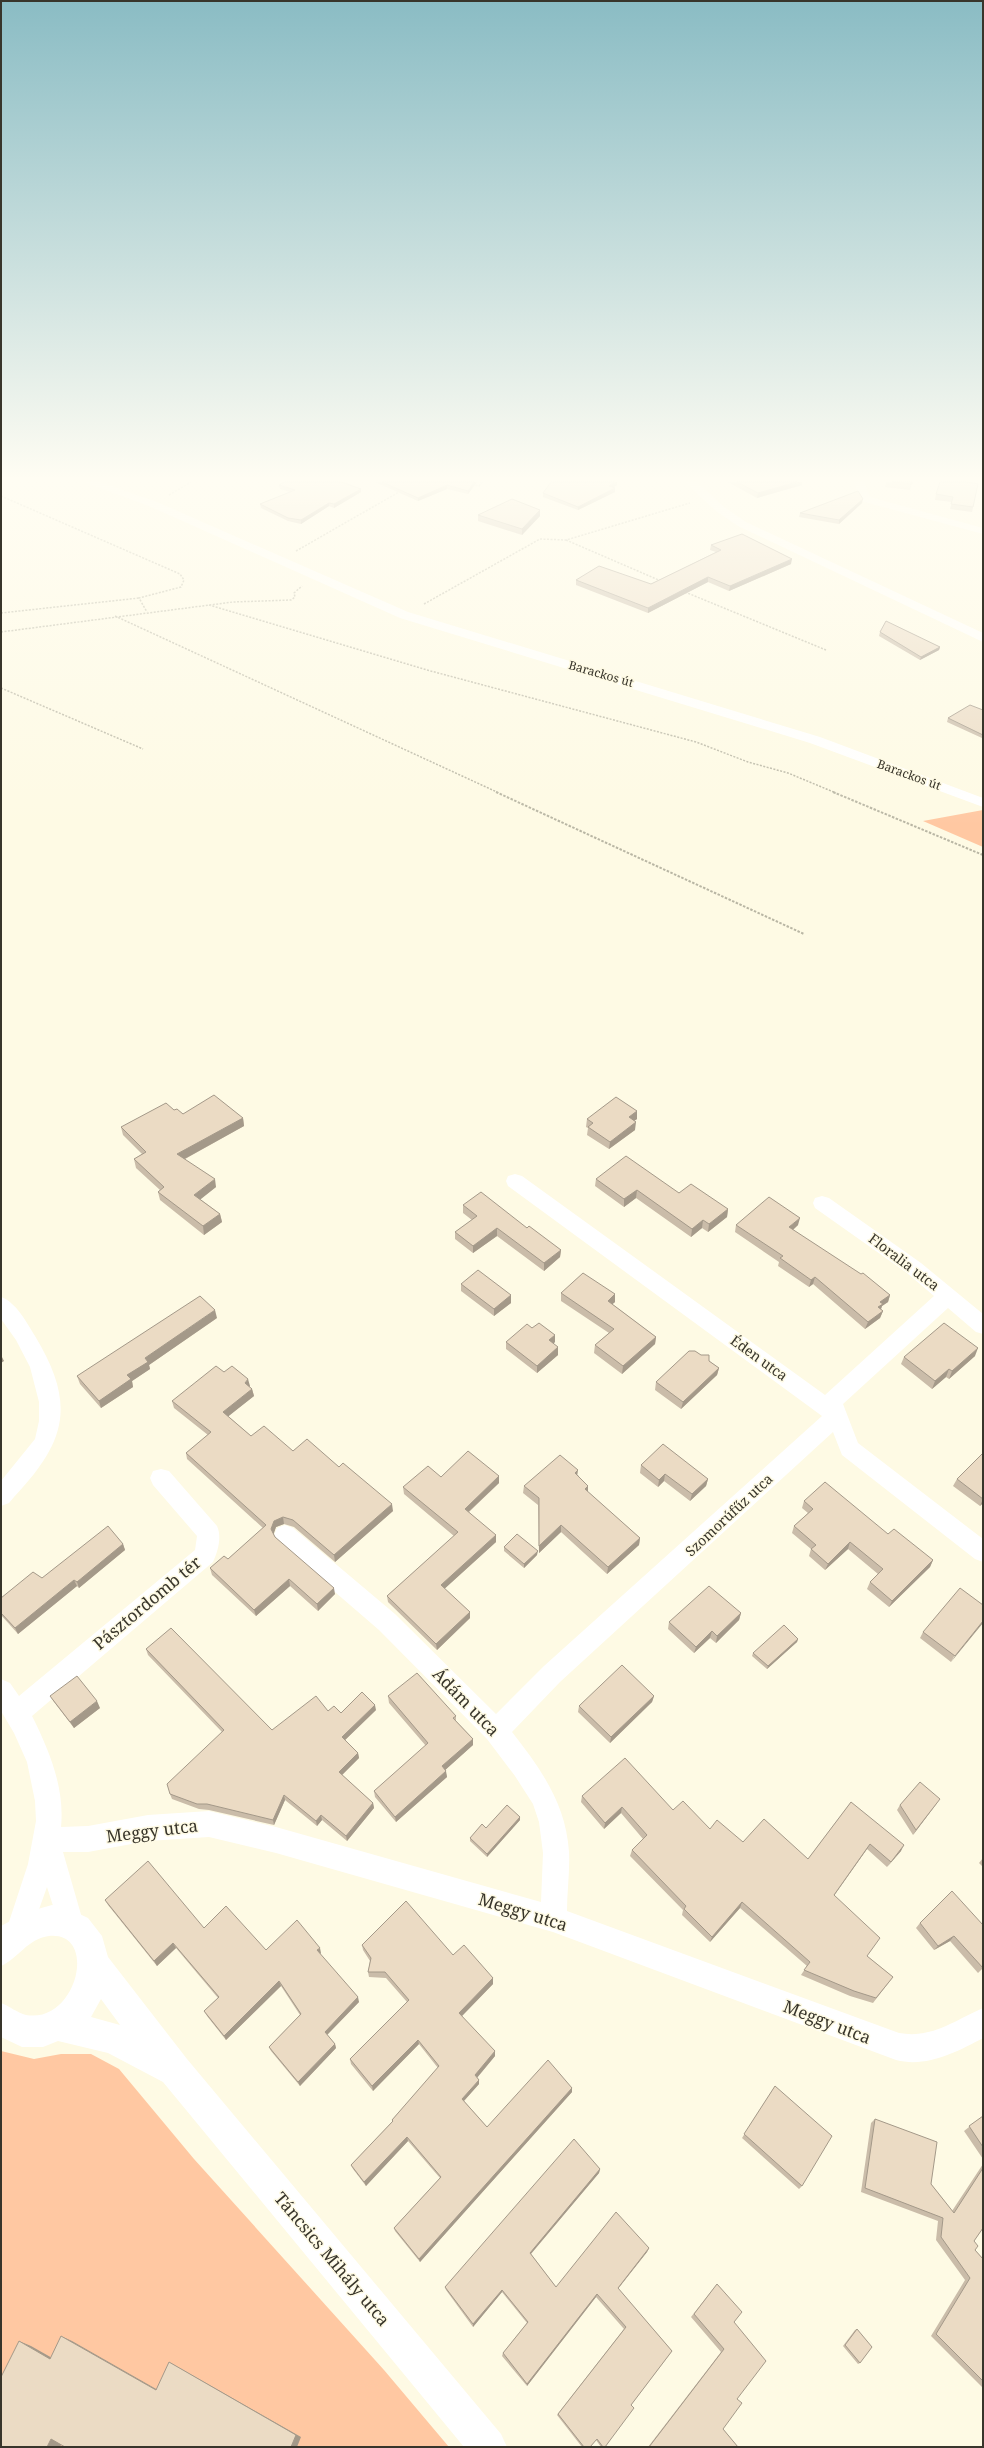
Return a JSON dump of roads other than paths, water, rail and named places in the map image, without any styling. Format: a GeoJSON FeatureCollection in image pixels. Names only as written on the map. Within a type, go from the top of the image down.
{"type":"FeatureCollection","features":[{"type":"Feature","properties":{"kind":"street","name":"Barackos út"},"geometry":{"type":"LineString","coordinates":[[363,596],[404,615],[815,740],[983,803]]}},
{"type":"Feature","properties":{"kind":"street"},"geometry":{"type":"LineString","coordinates":[[893,596],[983,638]]}},
{"type":"Feature","properties":{"kind":"street","name":"Éden utca"},"geometry":{"type":"LineString","coordinates":[[515,1181],[837,1415]]}},
{"type":"Feature","properties":{"kind":"street","name":"Floralia utca"},"geometry":{"type":"LineString","coordinates":[[822,1204],[879,1241],[983,1326]]}},
{"type":"Feature","properties":{"kind":"street"},"geometry":{"type":"LineString","coordinates":[[948,1296],[832,1401],[850,1449],[983,1552]]}},
{"type":"Feature","properties":{"kind":"street"},"geometry":{"type":"LineString","coordinates":[[1,1305],[33,1349],[46,1382],[49,1414],[46,1440],[28,1466],[1,1496]]}},
{"type":"Feature","properties":{"kind":"street","name":"Szomorúfűz utca"},"geometry":{"type":"LineString","coordinates":[[496,1731],[552,1674],[837,1415]]}},
{"type":"Feature","properties":{"kind":"street","name":"Pásztordomb tér"},"geometry":{"type":"LineString","coordinates":[[17,1712],[205,1554],[209,1533],[161,1478]]}},
{"type":"Feature","properties":{"kind":"street","name":"Ádám utca"},"geometry":{"type":"LineString","coordinates":[[286,1535],[387,1622],[496,1731],[524,1767],[543,1797],[552,1822],[556,1853],[553,1919]]}},
{"type":"Feature","properties":{"kind":"street"},"geometry":{"type":"LineString","coordinates":[[1,1691],[17,1712],[41,1764],[48,1795],[47,1840],[71,1925]]}},
{"type":"Feature","properties":{"kind":"street","name":"Meggy utca"},"geometry":{"type":"LineString","coordinates":[[47,1840],[88,1839],[148,1828],[209,1824],[276,1840],[553,1919],[881,2042],[906,2048],[926,2046],[960,2036],[983,2022]]}},
{"type":"Feature","properties":{"kind":"street"},"geometry":{"type":"LineString","coordinates":[[6,1943],[47,1840]]}},
{"type":"Feature","properties":{"kind":"street"},"geometry":{"type":"LineString","coordinates":[[1,2019],[10,2027],[25,2032],[42,2031],[59,2025],[74,2014],[85,1998],[92,1981],[94,1964],[91,1947],[83,1934],[71,1925],[54,1920],[37,1923],[6,1943]]}},
{"type":"Feature","properties":{"kind":"street","name":"Táncsics Mihály utca"},"geometry":{"type":"LineString","coordinates":[[94,1964],[175,2071],[488,2447]]}},
{"type":"Feature","properties":{"kind":"street","name":"Táncsics Mihály utca"},"geometry":{"type":"LineString","coordinates":[[59,2025],[113,2038],[175,2071]]}}]}
